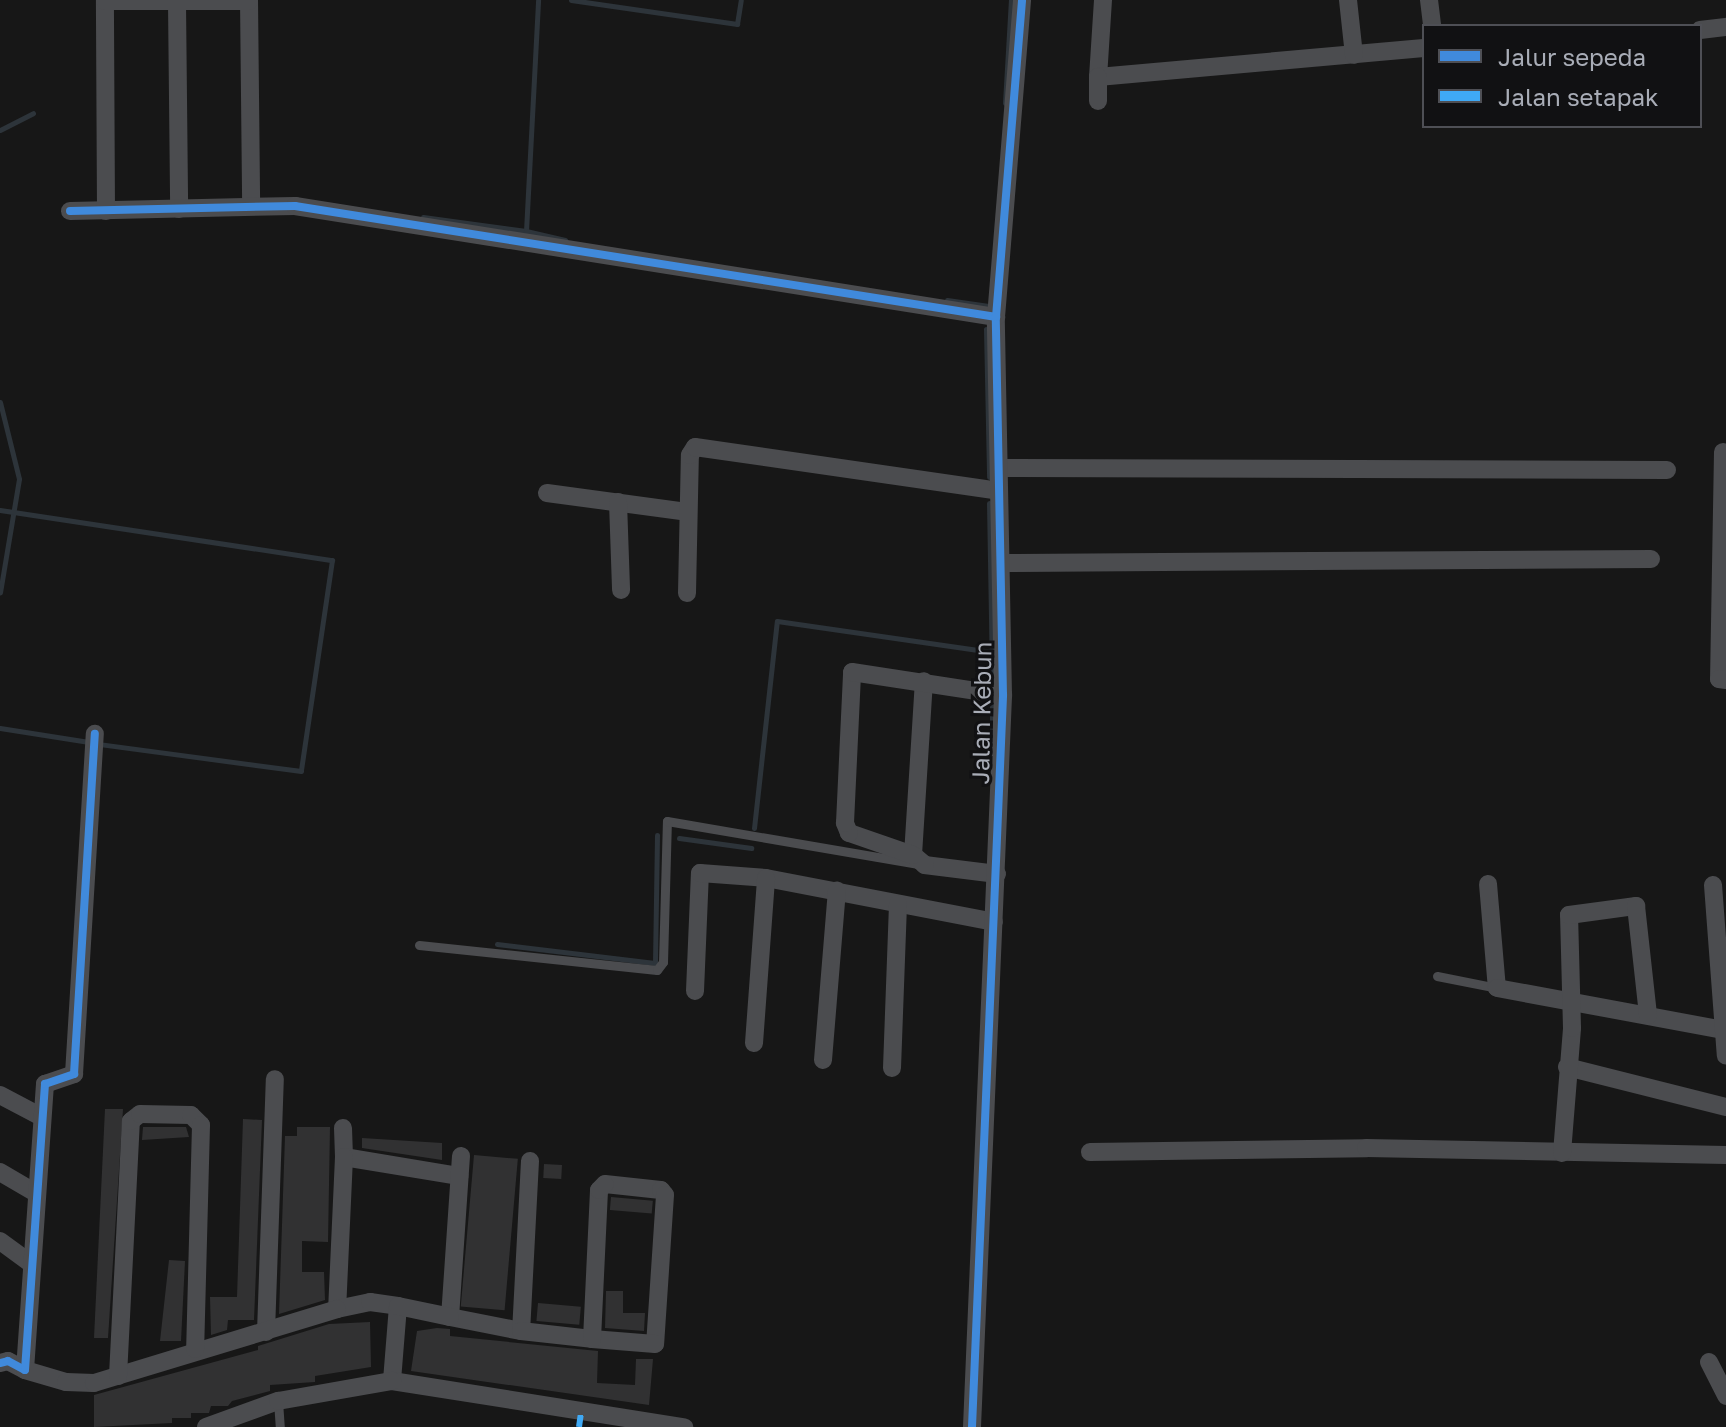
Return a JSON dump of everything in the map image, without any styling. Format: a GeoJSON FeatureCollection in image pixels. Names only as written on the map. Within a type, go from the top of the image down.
{"type":"FeatureCollection","features":[{"type":"Feature","properties":{"kind":"street","name":"Jalan Kebun"},"geometry":{"type":"LineString","coordinates":[[972,1427],[1003,695],[996,317],[1022,0]]}},
{"type":"Feature","properties":{"kind":"street"},"geometry":{"type":"LineString","coordinates":[[1098,101],[1103,0],[1109,0]]}},
{"type":"Feature","properties":{"kind":"street"},"geometry":{"type":"LineString","coordinates":[[1348,0],[1354,55]]}},
{"type":"Feature","properties":{"kind":"street"},"geometry":{"type":"LineString","coordinates":[[1429,0],[1432,24]]}},
{"type":"Feature","properties":{"kind":"street"},"geometry":{"type":"LineString","coordinates":[[106,211],[105,1],[249,1],[251,206]]}},
{"type":"Feature","properties":{"kind":"street"},"geometry":{"type":"LineString","coordinates":[[177,3],[179,209]]}},
{"type":"Feature","properties":{"kind":"street"},"geometry":{"type":"LineString","coordinates":[[1702,30],[1726,27]]}},
{"type":"Feature","properties":{"kind":"street"},"geometry":{"type":"LineString","coordinates":[[1098,77],[1422,48]]}},
{"type":"Feature","properties":{"kind":"street"},"geometry":{"type":"LineString","coordinates":[[70,211],[251,206],[304,208],[996,317]]}},
{"type":"Feature","properties":{"kind":"street"},"geometry":{"type":"LineString","coordinates":[[687,593],[690,455],[700,445],[999,491]]}},
{"type":"Feature","properties":{"kind":"street"},"geometry":{"type":"LineString","coordinates":[[1723,452],[1723,608],[1719,679],[1726,680]]}},
{"type":"Feature","properties":{"kind":"street"},"geometry":{"type":"LineString","coordinates":[[1000,468],[1667,470]]}},
{"type":"Feature","properties":{"kind":"street"},"geometry":{"type":"LineString","coordinates":[[547,493],[687,512]]}},
{"type":"Feature","properties":{"kind":"street"},"geometry":{"type":"LineString","coordinates":[[618,502],[621,590]]}},
{"type":"Feature","properties":{"kind":"street"},"geometry":{"type":"LineString","coordinates":[[1002,563],[1651,559]]}},
{"type":"Feature","properties":{"kind":"street"},"geometry":{"type":"LineString","coordinates":[[997,874],[919,860],[849,833],[845,823],[852,672],[1003,695]]}},
{"type":"Feature","properties":{"kind":"street"},"geometry":{"type":"LineString","coordinates":[[919,860],[924,681]]}},
{"type":"Feature","properties":{"kind":"street"},"geometry":{"type":"LineString","coordinates":[[25,1370],[40,1116],[45,1083],[74,1074],[95,734]]}},
{"type":"Feature","properties":{"kind":"street"},"geometry":{"type":"LineString","coordinates":[[695,991],[698,876],[766,878],[994,922]]}},
{"type":"Feature","properties":{"kind":"street"},"geometry":{"type":"LineString","coordinates":[[754,1043],[766,878]]}},
{"type":"Feature","properties":{"kind":"street"},"geometry":{"type":"LineString","coordinates":[[1488,884],[1497,988],[1648,1015],[1675,1025],[1724,1030]]}},
{"type":"Feature","properties":{"kind":"street"},"geometry":{"type":"LineString","coordinates":[[1713,885],[1726,1056]]}},
{"type":"Feature","properties":{"kind":"street"},"geometry":{"type":"LineString","coordinates":[[823,1060],[837,891]]}},
{"type":"Feature","properties":{"kind":"street"},"geometry":{"type":"LineString","coordinates":[[892,1068],[898,904]]}},
{"type":"Feature","properties":{"kind":"street"},"geometry":{"type":"LineString","coordinates":[[1562,1153],[1572,1002],[1569,915],[1636,906],[1648,1015]]}},
{"type":"Feature","properties":{"kind":"street"},"geometry":{"type":"LineString","coordinates":[[1567,1067],[1726,1107]]}},
{"type":"Feature","properties":{"kind":"street"},"geometry":{"type":"LineString","coordinates":[[266,1332],[275,1079]]}},
{"type":"Feature","properties":{"kind":"street"},"geometry":{"type":"LineString","coordinates":[[0,1095],[40,1116]]}},
{"type":"Feature","properties":{"kind":"street"},"geometry":{"type":"LineString","coordinates":[[118,1376],[131,1121],[140,1114],[191,1115],[201,1125],[195,1349]]}},
{"type":"Feature","properties":{"kind":"street"},"geometry":{"type":"LineString","coordinates":[[337,1309],[343,1128]]}},
{"type":"Feature","properties":{"kind":"street"},"geometry":{"type":"LineString","coordinates":[[1090,1152],[1366,1148],[1726,1155]]}},
{"type":"Feature","properties":{"kind":"street"},"geometry":{"type":"LineString","coordinates":[[450,1317],[461,1156]]}},
{"type":"Feature","properties":{"kind":"street"},"geometry":{"type":"LineString","coordinates":[[344,1157],[459,1176]]}},
{"type":"Feature","properties":{"kind":"street"},"geometry":{"type":"LineString","coordinates":[[521,1331],[530,1161]]}},
{"type":"Feature","properties":{"kind":"street"},"geometry":{"type":"LineString","coordinates":[[0,1172],[36,1193]]}},
{"type":"Feature","properties":{"kind":"street"},"geometry":{"type":"LineString","coordinates":[[0,1363],[8,1361],[25,1370],[73,1383],[118,1376],[195,1349],[370,1302],[521,1331],[592,1339],[655,1344],[661,1190],[600,1186],[592,1339]]}},
{"type":"Feature","properties":{"kind":"street"},"geometry":{"type":"LineString","coordinates":[[0,1241],[32,1264]]}},
{"type":"Feature","properties":{"kind":"street"},"geometry":{"type":"LineString","coordinates":[[392,1381],[398,1306]]}},
{"type":"Feature","properties":{"kind":"street"},"geometry":{"type":"LineString","coordinates":[[1709,1362],[1726,1396]]}},
{"type":"Feature","properties":{"kind":"street"},"geometry":{"type":"LineString","coordinates":[[206,1427],[278,1401],[392,1381],[580,1420],[657,1422],[684,1427]]}},
{"type":"Feature","properties":{"kind":"lane"},"geometry":{"type":"LineString","coordinates":[[419,945],[657,970],[663,962],[667,821],[919,860]]}},
{"type":"Feature","properties":{"kind":"lane"},"geometry":{"type":"LineString","coordinates":[[1437,976],[1497,988]]}},
{"type":"Feature","properties":{"kind":"lane"},"geometry":{"type":"LineString","coordinates":[[278,1401],[280,1427]]}},
{"type":"Feature","properties":{"kind":"building"},"geometry":{"type":"Polygon","coordinates":[[[105,1109],[123,1109],[108,1338],[94,1338],[105,1109]]]}},
{"type":"Feature","properties":{"kind":"building"},"geometry":{"type":"Polygon","coordinates":[[[243,1119],[262,1120],[254,1320],[228,1320],[227,1330],[211,1335],[210,1297],[237,1297],[243,1119]]]}},
{"type":"Feature","properties":{"kind":"building"},"geometry":{"type":"Polygon","coordinates":[[[143,1127],[186,1127],[189,1137],[142,1140],[143,1127]]]}},
{"type":"Feature","properties":{"kind":"building"},"geometry":{"type":"Polygon","coordinates":[[[297,1127],[330,1127],[328,1242],[302,1241],[302,1272],[324,1272],[325,1300],[279,1314],[285,1136],[297,1136],[297,1127]]]}},
{"type":"Feature","properties":{"kind":"building"},"geometry":{"type":"Polygon","coordinates":[[[362,1138],[442,1143],[442,1160],[362,1148],[362,1138]]]}},
{"type":"Feature","properties":{"kind":"building"},"geometry":{"type":"Polygon","coordinates":[[[474,1155],[518,1159],[505,1310],[461,1306],[474,1155]]]}},
{"type":"Feature","properties":{"kind":"building"},"geometry":{"type":"Polygon","coordinates":[[[544,1164],[562,1165],[561,1179],[543,1178],[544,1164]]]}},
{"type":"Feature","properties":{"kind":"building"},"geometry":{"type":"Polygon","coordinates":[[[611,1197],[653,1201],[652,1214],[610,1210],[611,1197]]]}},
{"type":"Feature","properties":{"kind":"building"},"geometry":{"type":"Polygon","coordinates":[[[169,1260],[185,1261],[181,1341],[160,1341],[169,1260]]]}},
{"type":"Feature","properties":{"kind":"building"},"geometry":{"type":"Polygon","coordinates":[[[606,1291],[623,1291],[623,1313],[645,1313],[644,1331],[605,1328],[606,1291]]]}},
{"type":"Feature","properties":{"kind":"building"},"geometry":{"type":"Polygon","coordinates":[[[538,1303],[581,1307],[579,1325],[536,1321],[538,1303]]]}},
{"type":"Feature","properties":{"kind":"building"},"geometry":{"type":"Polygon","coordinates":[[[370,1322],[371,1367],[315,1376],[315,1382],[270,1385],[270,1391],[232,1401],[228,1406],[211,1406],[209,1413],[191,1413],[191,1418],[172,1418],[172,1423],[94,1427],[94,1395],[258,1350],[258,1346],[329,1324],[370,1322]]]}},
{"type":"Feature","properties":{"kind":"building"},"geometry":{"type":"Polygon","coordinates":[[[450,1329],[450,1336],[598,1351],[597,1383],[635,1385],[636,1359],[653,1359],[649,1405],[411,1371],[417,1331],[450,1329]]]}},
{"type":"Feature","properties":{"kind":"waterway"},"geometry":{"type":"LineString","coordinates":[[423,217],[526,231],[538,0]]}},
{"type":"Feature","properties":{"kind":"waterway"},"geometry":{"type":"LineString","coordinates":[[571,0],[737,24],[741,0]]}},
{"type":"Feature","properties":{"kind":"waterway"},"geometry":{"type":"LineString","coordinates":[[1005,103],[1011,0]]}},
{"type":"Feature","properties":{"kind":"waterway"},"geometry":{"type":"LineString","coordinates":[[0,130],[33,113]]}},
{"type":"Feature","properties":{"kind":"waterway"},"geometry":{"type":"LineString","coordinates":[[526,231],[565,240]]}},
{"type":"Feature","properties":{"kind":"waterway"},"geometry":{"type":"LineString","coordinates":[[947,300],[989,306]]}},
{"type":"Feature","properties":{"kind":"waterway"},"geometry":{"type":"LineString","coordinates":[[986,329],[989,477]]}},
{"type":"Feature","properties":{"kind":"waterway"},"geometry":{"type":"LineString","coordinates":[[0,402],[19,479],[0,592]]}},
{"type":"Feature","properties":{"kind":"waterway"},"geometry":{"type":"LineString","coordinates":[[989,503],[992,680]]}},
{"type":"Feature","properties":{"kind":"waterway"},"geometry":{"type":"LineString","coordinates":[[0,510],[332,560],[301,771],[98,744]]}},
{"type":"Feature","properties":{"kind":"waterway"},"geometry":{"type":"LineString","coordinates":[[754,828],[777,621],[992,652]]}},
{"type":"Feature","properties":{"kind":"waterway"},"geometry":{"type":"LineString","coordinates":[[992,706],[992,737]]}},
{"type":"Feature","properties":{"kind":"waterway"},"geometry":{"type":"LineString","coordinates":[[0,728],[89,742]]}},
{"type":"Feature","properties":{"kind":"waterway"},"geometry":{"type":"LineString","coordinates":[[497,944],[655,963],[657,835]]}},
{"type":"Feature","properties":{"kind":"waterway"},"geometry":{"type":"LineString","coordinates":[[679,838],[751,848]]}},
{"type":"Feature","properties":{"kind":"marked path"},"geometry":{"type":"LineString","coordinates":[[579,1427],[581,1413]]}},
{"type":"Feature","properties":{"kind":"cycle path"},"geometry":{"type":"LineString","coordinates":[[972,1427],[1003,695],[996,317],[1022,0]]}},
{"type":"Feature","properties":{"kind":"cycle path"},"geometry":{"type":"LineString","coordinates":[[70,211],[295,206],[996,317]]}},
{"type":"Feature","properties":{"kind":"cycle path"},"geometry":{"type":"LineString","coordinates":[[0,1363],[8,1361],[25,1370],[45,1084],[74,1074],[95,734]]}}]}
